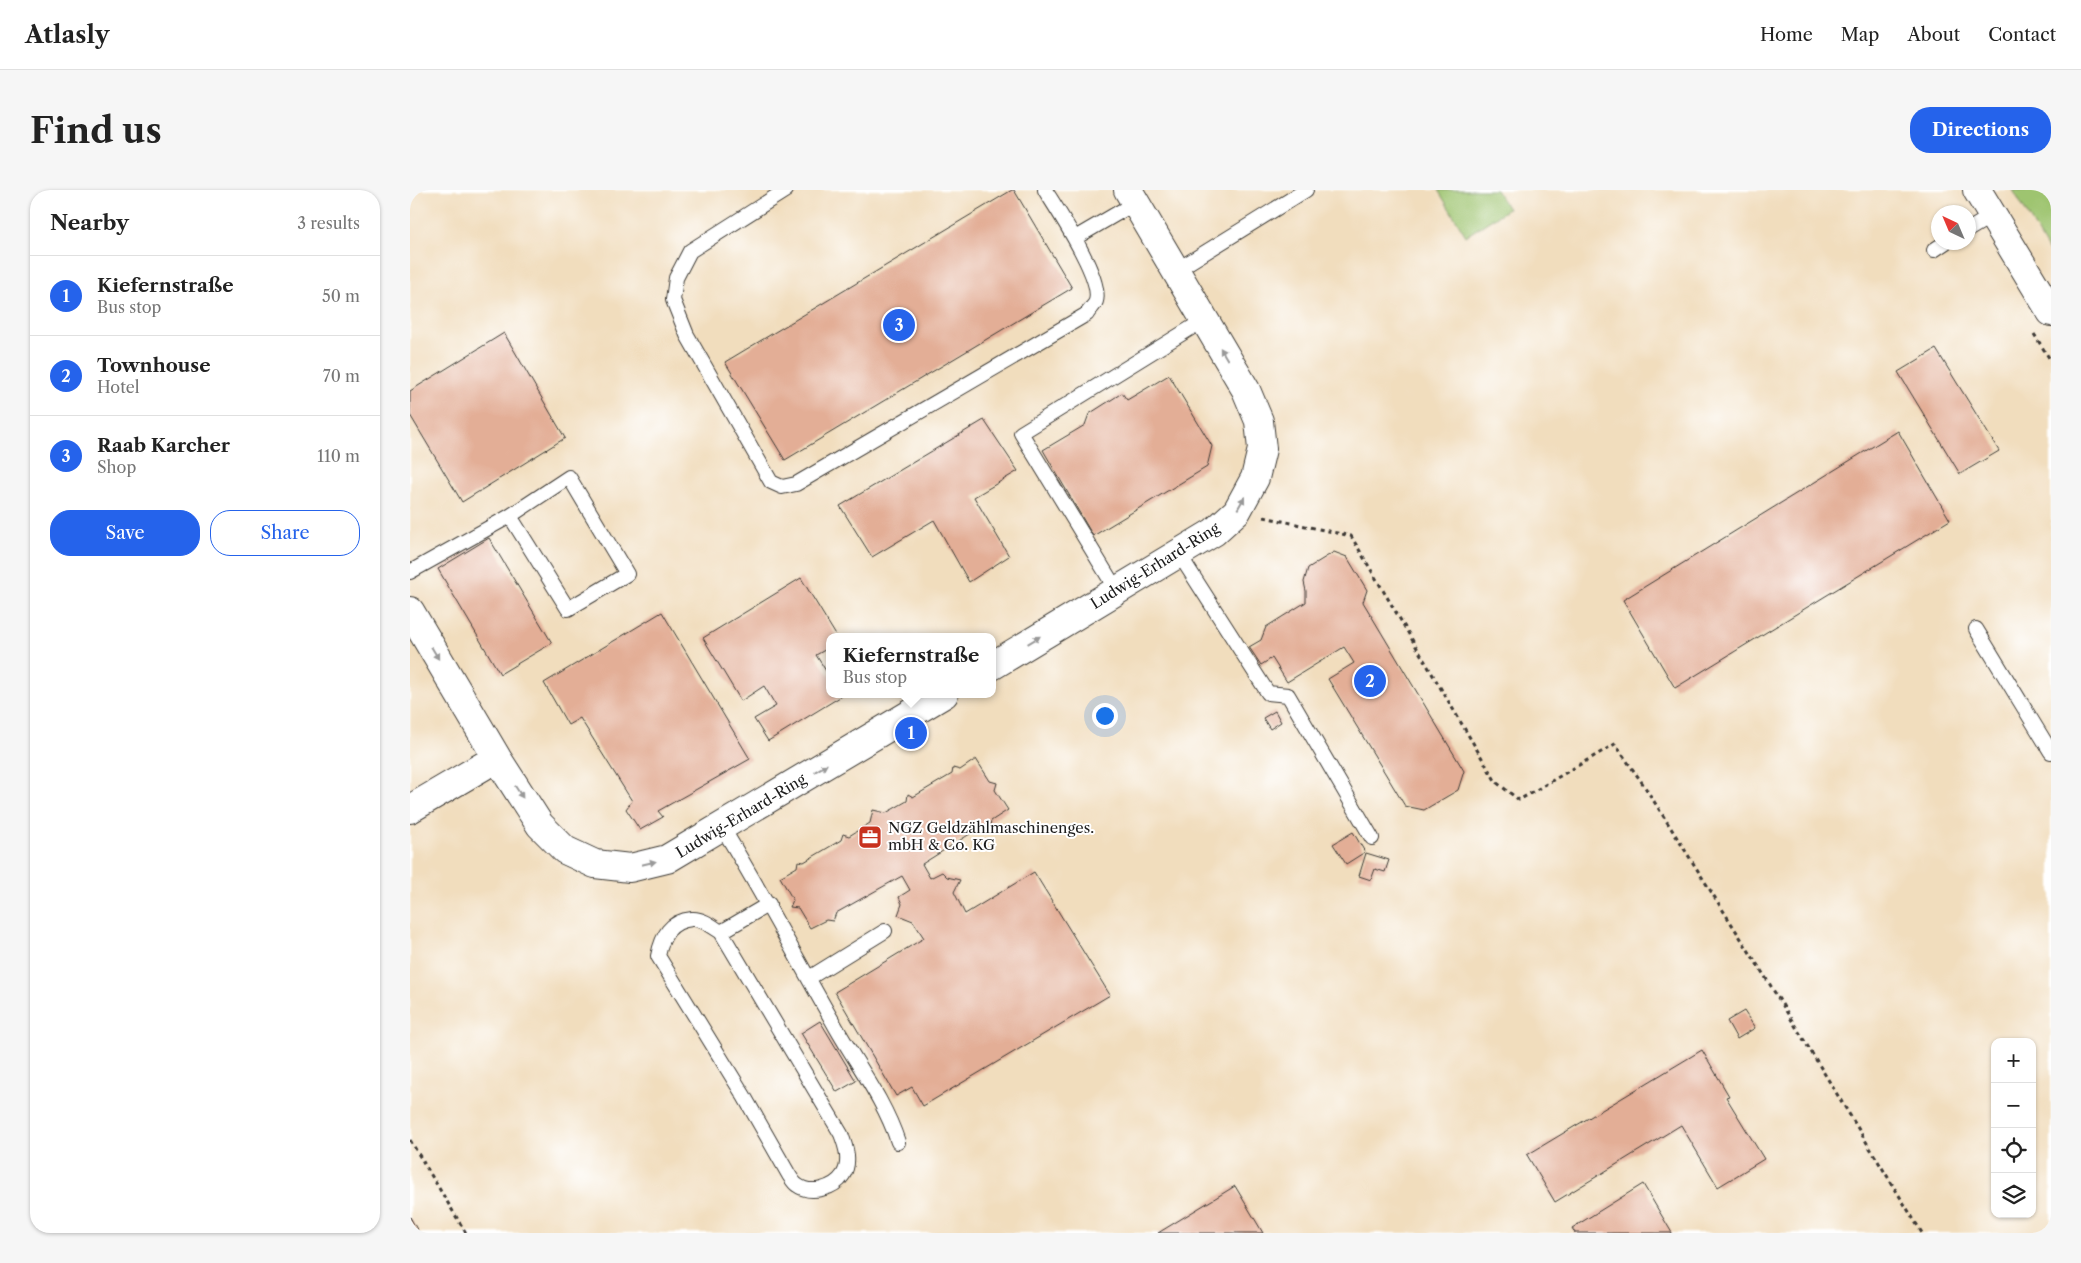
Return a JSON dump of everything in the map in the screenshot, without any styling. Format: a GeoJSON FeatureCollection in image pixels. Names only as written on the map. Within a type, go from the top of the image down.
{"type":"FeatureCollection","features":[{"type":"Feature","properties":{"kind":"street"},"geometry":{"type":"LineString","coordinates":[[1978,190],[2051,312]]}},
{"type":"Feature","properties":{"kind":"street","name":"Ludwig-Erhard-Ring"},"geometry":{"type":"LineString","coordinates":[[996,664],[1214,532],[1237,511],[1256,478],[1262,449],[1259,421],[1246,390],[1131,196]]}},
{"type":"Feature","properties":{"kind":"street","name":"Ludwig-Erhard-Ring"},"geometry":{"type":"LineString","coordinates":[[410,611],[497,758],[540,825],[565,850],[595,864],[630,868],[667,859],[937,698]]}},
{"type":"Feature","properties":{"kind":"street"},"geometry":{"type":"LineString","coordinates":[[410,809],[497,758]]}},
{"type":"Feature","properties":{"kind":"lane"},"geometry":{"type":"LineString","coordinates":[[786,190],[690,251],[676,278],[673,300],[687,335],[771,482],[782,487],[796,484],[1087,314],[1096,301],[1095,285],[1075,238],[1045,190]]}},
{"type":"Feature","properties":{"kind":"lane"},"geometry":{"type":"LineString","coordinates":[[1175,271],[1306,190]]}},
{"type":"Feature","properties":{"kind":"lane"},"geometry":{"type":"LineString","coordinates":[[1075,238],[1131,196]]}},
{"type":"Feature","properties":{"kind":"lane"},"geometry":{"type":"LineString","coordinates":[[1976,225],[1993,215]]}},
{"type":"Feature","properties":{"kind":"lane"},"geometry":{"type":"LineString","coordinates":[[1117,591],[1021,433],[1204,320]]}},
{"type":"Feature","properties":{"kind":"lane"},"geometry":{"type":"LineString","coordinates":[[410,572],[510,516],[569,477],[627,574],[568,609],[510,516]]}},
{"type":"Feature","properties":{"kind":"lane"},"geometry":{"type":"LineString","coordinates":[[1179,554],[1268,693],[1288,696],[1372,838]]}},
{"type":"Feature","properties":{"kind":"lane"},"geometry":{"type":"LineString","coordinates":[[1976,629],[2051,752]]}},
{"type":"Feature","properties":{"kind":"lane"},"geometry":{"type":"LineString","coordinates":[[722,827],[769,904],[809,978],[890,1118],[898,1142]]}},
{"type":"Feature","properties":{"kind":"lane"},"geometry":{"type":"LineString","coordinates":[[721,932],[769,904]]}},
{"type":"Feature","properties":{"kind":"lane"},"geometry":{"type":"LineString","coordinates":[[693,919],[707,923],[721,932],[841,1134],[847,1150],[846,1167],[842,1176],[822,1190],[810,1190],[797,1185],[789,1175],[744,1096],[658,956],[661,940],[673,926],[693,919]]}},
{"type":"Feature","properties":{"kind":"lane"},"geometry":{"type":"LineString","coordinates":[[809,978],[886,932]]}},
{"type":"Feature","properties":{"kind":"path"},"geometry":{"type":"LineString","coordinates":[[1237,511],[1351,536],[1496,782],[1519,800],[1615,744],[1643,784],[1769,983],[1922,1233]]}},
{"type":"Feature","properties":{"kind":"path"},"geometry":{"type":"LineString","coordinates":[[410,1140],[466,1233]]}},
{"type":"Feature","properties":{"kind":"green space"},"geometry":{"type":"Polygon","coordinates":[[[1438,190],[1496,190],[1508,209],[1466,236],[1438,190]]]}},
{"type":"Feature","properties":{"kind":"green space"},"geometry":{"type":"Polygon","coordinates":[[[2013,190],[2051,190],[2051,255],[2013,190]]]}},
{"type":"Feature","properties":{"kind":"building"},"geometry":{"type":"Polygon","coordinates":[[[1014,190],[1072,288],[785,460],[725,362],[1014,190]]]}},
{"type":"Feature","properties":{"kind":"building"},"geometry":{"type":"Polygon","coordinates":[[[504,333],[565,438],[462,502],[410,415],[410,391],[504,333]]]}},
{"type":"Feature","properties":{"kind":"building"},"geometry":{"type":"Polygon","coordinates":[[[1936,349],[1999,451],[1960,474],[1898,372],[1936,349]]]}},
{"type":"Feature","properties":{"kind":"building"},"geometry":{"type":"Polygon","coordinates":[[[1169,375],[1212,446],[1207,467],[1093,536],[1043,450],[1085,425],[1089,414],[1122,393],[1127,400],[1169,375]]]}},
{"type":"Feature","properties":{"kind":"building"},"geometry":{"type":"Polygon","coordinates":[[[984,420],[1018,471],[974,497],[1009,556],[969,582],[934,520],[872,557],[840,506],[984,420]]]}},
{"type":"Feature","properties":{"kind":"building"},"geometry":{"type":"Polygon","coordinates":[[[1898,431],[1950,520],[1675,688],[1623,600],[1898,431]]]}},
{"type":"Feature","properties":{"kind":"building"},"geometry":{"type":"Polygon","coordinates":[[[489,538],[552,643],[500,674],[438,569],[489,538]]]}},
{"type":"Feature","properties":{"kind":"building"},"geometry":{"type":"Polygon","coordinates":[[[1334,552],[1347,557],[1367,590],[1363,602],[1464,771],[1458,790],[1424,810],[1405,806],[1328,679],[1354,663],[1344,647],[1287,682],[1272,658],[1261,665],[1249,647],[1261,640],[1266,627],[1306,602],[1304,582],[1308,568],[1334,552]]]}},
{"type":"Feature","properties":{"kind":"building"},"geometry":{"type":"Polygon","coordinates":[[[801,578],[835,633],[826,633],[826,649],[816,655],[826,671],[826,698],[838,698],[768,741],[754,719],[776,706],[764,686],[741,701],[703,638],[801,578]]]}},
{"type":"Feature","properties":{"kind":"building"},"geometry":{"type":"Polygon","coordinates":[[[662,612],[750,759],[658,811],[663,817],[640,830],[626,809],[632,801],[580,718],[568,725],[544,683],[662,612]]]}},
{"type":"Feature","properties":{"kind":"building"},"geometry":{"type":"Polygon","coordinates":[[[1275,711],[1281,722],[1270,729],[1263,718],[1275,711]]]}},
{"type":"Feature","properties":{"kind":"building"},"geometry":{"type":"Polygon","coordinates":[[[976,759],[990,781],[997,783],[995,790],[1008,810],[991,821],[989,829],[981,827],[922,864],[930,878],[942,872],[947,877],[960,880],[954,892],[965,914],[1034,872],[1110,995],[923,1106],[912,1087],[896,1096],[835,992],[924,938],[913,921],[898,915],[902,904],[899,897],[910,890],[902,876],[836,913],[833,921],[826,920],[810,928],[798,908],[790,907],[793,900],[780,877],[797,867],[798,861],[804,862],[841,840],[843,834],[849,836],[870,823],[873,810],[886,813],[907,801],[908,794],[913,797],[952,774],[953,768],[960,770],[976,759]]]}},
{"type":"Feature","properties":{"kind":"building"},"geometry":{"type":"Polygon","coordinates":[[[1353,832],[1365,852],[1346,864],[1333,844],[1353,832]]]}},
{"type":"Feature","properties":{"kind":"building"},"geometry":{"type":"Polygon","coordinates":[[[1366,853],[1389,860],[1385,872],[1375,869],[1371,880],[1359,876],[1366,853]]]}},
{"type":"Feature","properties":{"kind":"building"},"geometry":{"type":"Polygon","coordinates":[[[1744,1011],[1755,1028],[1737,1039],[1727,1021],[1744,1011]]]}},
{"type":"Feature","properties":{"kind":"building"},"geometry":{"type":"Polygon","coordinates":[[[820,1021],[856,1081],[837,1092],[801,1033],[820,1021]]]}},
{"type":"Feature","properties":{"kind":"building"},"geometry":{"type":"Polygon","coordinates":[[[1702,1050],[1729,1096],[1726,1097],[1764,1159],[1718,1187],[1681,1125],[1555,1202],[1527,1155],[1702,1050]]]}},
{"type":"Feature","properties":{"kind":"building"},"geometry":{"type":"Polygon","coordinates":[[[1643,1184],[1672,1233],[1575,1233],[1572,1228],[1643,1184]]]}},
{"type":"Feature","properties":{"kind":"building"},"geometry":{"type":"Polygon","coordinates":[[[1235,1186],[1263,1233],[1158,1233],[1235,1186]]]}},
{"type":"Feature","properties":{"kind":"building"},"geometry":{"type":"Polygon","coordinates":[[[410,1217],[419,1233],[410,1233],[410,1217]]]}},
{"type":"Feature","properties":{"kind":"place","name":"Raab Karcher"},"geometry":{"type":"Point","coordinates":[899,325]}},
{"type":"Feature","properties":{"kind":"place","name":"Townhouse"},"geometry":{"type":"Point","coordinates":[1370,681]}},
{"type":"Feature","properties":{"kind":"place","name":"Kiefernstraße"},"geometry":{"type":"Point","coordinates":[911,733]}},
{"type":"Feature","properties":{"kind":"place","name":"NGZ Geldzählmaschinenges. mbH & Co. KG"},"geometry":{"type":"Point","coordinates":[870,837]}}]}
